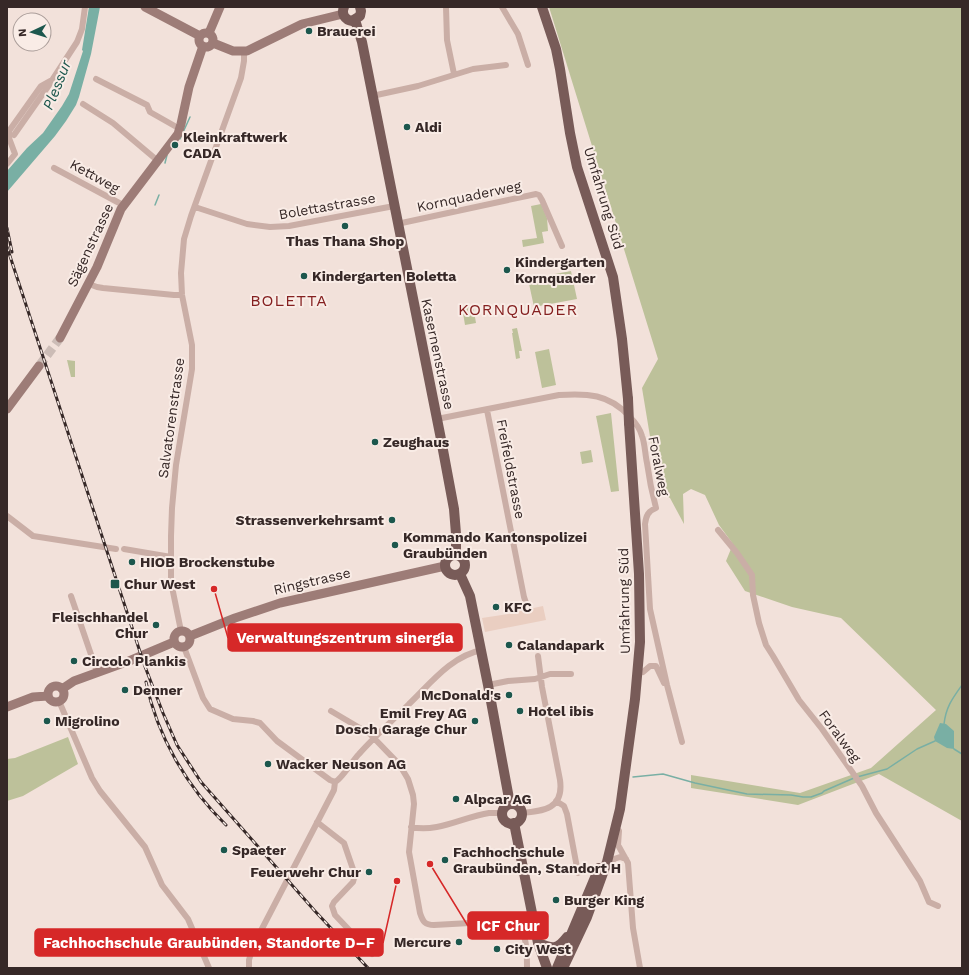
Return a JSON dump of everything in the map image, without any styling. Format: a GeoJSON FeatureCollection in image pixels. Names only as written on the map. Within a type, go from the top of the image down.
{"type":"FeatureCollection","features":[{"type":"Feature","properties":{"kind":"main road"},"geometry":{"type":"LineString","coordinates":[[343,10],[348,20],[355,20],[360,16],[360,7]]}},
{"type":"Feature","properties":{"kind":"main road","name":"Umfahrung Süd"},"geometry":{"type":"LineString","coordinates":[[542,7],[556,49],[570,133],[578,167],[613,277],[622,339],[628,400],[638,544],[640,621],[638,679],[620,809],[604,874],[587,917],[563,968]]}},
{"type":"Feature","properties":{"kind":"main road","name":"Kasernenstrasse"},"geometry":{"type":"LineString","coordinates":[[355,20],[362,42],[437,419],[454,509],[456,554]]}},
{"type":"Feature","properties":{"kind":"main road"},"geometry":{"type":"LineString","coordinates":[[456,554],[465,561],[465,568],[460,574],[454,575],[449,573],[445,563],[448,558],[456,554]]}},
{"type":"Feature","properties":{"kind":"main road"},"geometry":{"type":"LineString","coordinates":[[460,574],[470,596],[482,650],[510,804]]}},
{"type":"Feature","properties":{"kind":"main road","name":"Umfahrung Süd"},"geometry":{"type":"LineString","coordinates":[[557,968],[597,873],[609,836],[624,779]]}},
{"type":"Feature","properties":{"kind":"main road"},"geometry":{"type":"LineString","coordinates":[[510,804],[514,804],[519,807],[521,813],[520,818],[514,823],[506,822],[502,816],[504,807],[510,804]]}},
{"type":"Feature","properties":{"kind":"main road"},"geometry":{"type":"LineString","coordinates":[[514,823],[538,943],[547,968]]}},
{"type":"Feature","properties":{"kind":"main road"},"geometry":{"type":"LineString","coordinates":[[538,943],[551,948],[558,946],[575,926]]}},
{"type":"Feature","properties":{"kind":"street"},"geometry":{"type":"LineString","coordinates":[[14,135],[47,88],[79,38],[83,25],[85,7]]}},
{"type":"Feature","properties":{"kind":"street"},"geometry":{"type":"LineString","coordinates":[[145,7],[204,35],[213,37],[213,43],[209,47],[203,46],[200,42],[204,35],[220,7]]}},
{"type":"Feature","properties":{"kind":"street"},"geometry":{"type":"LineString","coordinates":[[446,7],[447,40],[454,74]]}},
{"type":"Feature","properties":{"kind":"street"},"geometry":{"type":"LineString","coordinates":[[502,7],[518,34],[528,65]]}},
{"type":"Feature","properties":{"kind":"street"},"geometry":{"type":"LineString","coordinates":[[213,43],[233,51],[251,50],[302,24],[343,10]]}},
{"type":"Feature","properties":{"kind":"street","name":"Sägenstrasse"},"geometry":{"type":"LineString","coordinates":[[60,338],[97,267],[118,214],[180,129],[189,87],[203,46]]}},
{"type":"Feature","properties":{"kind":"street","name":"Salvatorenstrasse"},"geometry":{"type":"LineString","coordinates":[[181,631],[172,590],[170,557],[176,465],[192,369],[191,336],[182,295],[182,253],[187,228],[241,78],[244,51]]}},
{"type":"Feature","properties":{"kind":"street"},"geometry":{"type":"LineString","coordinates":[[372,96],[418,86],[476,68],[506,65]]}},
{"type":"Feature","properties":{"kind":"street"},"geometry":{"type":"LineString","coordinates":[[96,79],[147,105],[150,112],[180,129]]}},
{"type":"Feature","properties":{"kind":"street"},"geometry":{"type":"LineString","coordinates":[[7,164],[15,154],[9,138],[10,131],[41,86],[51,80]]}},
{"type":"Feature","properties":{"kind":"street"},"geometry":{"type":"LineString","coordinates":[[83,104],[113,123],[158,161]]}},
{"type":"Feature","properties":{"kind":"street","name":"Kettweg"},"geometry":{"type":"LineString","coordinates":[[54,168],[124,206]]}},
{"type":"Feature","properties":{"kind":"street","name":"Kornquaderweg"},"geometry":{"type":"LineString","coordinates":[[397,224],[536,194],[539,195],[542,200],[562,246]]}},
{"type":"Feature","properties":{"kind":"street","name":"Bolettastrasse"},"geometry":{"type":"LineString","coordinates":[[195,207],[241,222],[270,227],[289,226],[394,206]]}},
{"type":"Feature","properties":{"kind":"street"},"geometry":{"type":"LineString","coordinates":[[89,284],[103,288],[182,295]]}},
{"type":"Feature","properties":{"kind":"street"},"geometry":{"type":"LineString","coordinates":[[7,408],[39,366]]}},
{"type":"Feature","properties":{"kind":"street","name":"Foralweg"},"geometry":{"type":"LineString","coordinates":[[437,419],[575,394],[594,395],[614,402],[635,422],[642,435],[656,508],[650,510],[647,514],[645,524],[650,609],[667,685],[682,742]]}},
{"type":"Feature","properties":{"kind":"street","name":"Freifeldstrasse"},"geometry":{"type":"LineString","coordinates":[[487,410],[526,603]]}},
{"type":"Feature","properties":{"kind":"street"},"geometry":{"type":"LineString","coordinates":[[7,516],[33,536],[116,548]]}},
{"type":"Feature","properties":{"kind":"street","name":"Foralweg"},"geometry":{"type":"LineString","coordinates":[[718,530],[737,553],[752,575],[753,595],[766,644],[799,700],[822,729],[862,786],[876,813],[920,881],[929,902],[938,906]]}},
{"type":"Feature","properties":{"kind":"street"},"geometry":{"type":"LineString","coordinates":[[124,549],[170,557]]}},
{"type":"Feature","properties":{"kind":"street","name":"Ringstrasse"},"geometry":{"type":"LineString","coordinates":[[190,636],[260,609],[286,601],[445,566]]}},
{"type":"Feature","properties":{"kind":"street"},"geometry":{"type":"LineString","coordinates":[[71,596],[97,672]]}},
{"type":"Feature","properties":{"kind":"street"},"geometry":{"type":"LineString","coordinates":[[181,631],[187,632],[191,640],[189,644],[184,647],[178,646],[174,642],[175,635],[181,631]]}},
{"type":"Feature","properties":{"kind":"street"},"geometry":{"type":"LineString","coordinates":[[62,689],[71,683],[97,672],[129,661],[174,642]]}},
{"type":"Feature","properties":{"kind":"street"},"geometry":{"type":"LineString","coordinates":[[184,647],[203,698],[210,709],[233,719],[260,723],[277,741],[330,780],[335,782]]}},
{"type":"Feature","properties":{"kind":"street"},"geometry":{"type":"LineString","coordinates":[[335,782],[340,779],[355,759],[374,738],[442,672],[464,656],[482,650]]}},
{"type":"Feature","properties":{"kind":"street"},"geometry":{"type":"LineString","coordinates":[[521,813],[544,810],[554,805],[560,792],[561,783],[540,677],[538,656]]}},
{"type":"Feature","properties":{"kind":"street"},"geometry":{"type":"LineString","coordinates":[[643,672],[650,666],[656,666],[664,684],[667,685]]}},
{"type":"Feature","properties":{"kind":"street"},"geometry":{"type":"LineString","coordinates":[[488,685],[508,681],[535,679],[550,674],[571,674]]}},
{"type":"Feature","properties":{"kind":"street"},"geometry":{"type":"LineString","coordinates":[[59,686],[62,689],[64,696],[59,701],[53,701],[48,696],[52,687],[59,686]]}},
{"type":"Feature","properties":{"kind":"street"},"geometry":{"type":"LineString","coordinates":[[7,707],[33,698],[48,696]]}},
{"type":"Feature","properties":{"kind":"street"},"geometry":{"type":"LineString","coordinates":[[59,701],[92,778],[100,791],[145,847],[162,885],[188,919],[209,968]]}},
{"type":"Feature","properties":{"kind":"street"},"geometry":{"type":"LineString","coordinates":[[331,711],[370,734],[399,764],[408,780],[413,795],[414,804],[409,844],[409,858],[420,914],[425,923],[434,925],[511,921],[517,924],[523,933],[527,955],[527,968]]}},
{"type":"Feature","properties":{"kind":"street"},"geometry":{"type":"LineString","coordinates":[[249,968],[249,960],[253,946],[334,790],[335,782]]}},
{"type":"Feature","properties":{"kind":"street"},"geometry":{"type":"LineString","coordinates":[[556,801],[564,806],[566,810],[578,873]]}},
{"type":"Feature","properties":{"kind":"street"},"geometry":{"type":"LineString","coordinates":[[620,809],[621,818],[618,845],[626,859],[628,867],[633,928],[640,968]]}},
{"type":"Feature","properties":{"kind":"street"},"geometry":{"type":"LineString","coordinates":[[411,828],[428,828],[453,824],[489,813],[502,813]]}},
{"type":"Feature","properties":{"kind":"street"},"geometry":{"type":"LineString","coordinates":[[317,822],[344,843],[354,875],[353,882],[334,902],[332,906],[333,911],[372,954]]}},
{"type":"Feature","properties":{"kind":"street"},"geometry":{"type":"LineString","coordinates":[[604,874],[614,859],[620,857],[626,859]]}},
{"type":"Feature","properties":{"kind":"green space"},"geometry":{"type":"Polygon","coordinates":[[[549,7],[962,7],[962,821],[879,774],[798,805],[691,788],[691,775],[800,793],[871,768],[936,710],[841,618],[792,607],[745,591],[726,561],[733,544],[719,525],[705,495],[691,489],[683,494],[684,524],[670,498],[659,491],[642,388],[658,359],[549,7]]]}},
{"type":"Feature","properties":{"kind":"green space"},"geometry":{"type":"Polygon","coordinates":[[[541,204],[547,218],[548,231],[542,232],[544,243],[523,247],[522,240],[537,238],[531,206],[541,204]]]}},
{"type":"Feature","properties":{"kind":"green space"},"geometry":{"type":"Polygon","coordinates":[[[571,271],[577,299],[534,307],[528,279],[571,271]]]}},
{"type":"Feature","properties":{"kind":"green space"},"geometry":{"type":"Polygon","coordinates":[[[473,305],[476,323],[465,325],[462,307],[473,305]]]}},
{"type":"Feature","properties":{"kind":"green space"},"geometry":{"type":"Polygon","coordinates":[[[517,328],[522,351],[519,351],[520,358],[516,359],[512,329],[517,328]]]}},
{"type":"Feature","properties":{"kind":"green space"},"geometry":{"type":"Polygon","coordinates":[[[549,349],[556,385],[542,388],[535,352],[549,349]]]}},
{"type":"Feature","properties":{"kind":"green space"},"geometry":{"type":"Polygon","coordinates":[[[67,360],[75,361],[75,377],[71,377],[67,360]]]}},
{"type":"Feature","properties":{"kind":"green space"},"geometry":{"type":"Polygon","coordinates":[[[611,413],[619,491],[611,492],[596,416],[611,413]]]}},
{"type":"Feature","properties":{"kind":"green space"},"geometry":{"type":"Polygon","coordinates":[[[591,450],[593,462],[582,464],[580,452],[591,450]]]}},
{"type":"Feature","properties":{"kind":"green space"},"geometry":{"type":"Polygon","coordinates":[[[68,737],[78,764],[23,796],[7,801],[7,759],[15,758],[68,737]]]}},
{"type":"Feature","properties":{"kind":"shaded area"},"geometry":{"type":"Polygon","coordinates":[[[543,606],[546,620],[485,632],[482,618],[515,613],[543,606]]]}},
{"type":"Feature","properties":{"kind":"water"},"geometry":{"type":"Polygon","coordinates":[[[89,7],[100,7],[91,54],[76,105],[55,136],[7,192],[7,171],[27,148],[43,133],[69,94],[83,51],[89,7]]]}},
{"type":"Feature","properties":{"kind":"water"},"geometry":{"type":"Polygon","coordinates":[[[940,723],[946,724],[954,731],[954,749],[947,748],[935,741],[934,737],[940,723]]]}},
{"type":"Feature","properties":{"kind":"waterway"},"geometry":{"type":"LineString","coordinates":[[180,139],[190,117]]}},
{"type":"Feature","properties":{"kind":"waterway"},"geometry":{"type":"LineString","coordinates":[[165,163],[167,155]]}},
{"type":"Feature","properties":{"kind":"waterway"},"geometry":{"type":"LineString","coordinates":[[155,205],[159,195]]}},
{"type":"Feature","properties":{"kind":"waterway"},"geometry":{"type":"LineString","coordinates":[[944,724],[950,703],[962,685]]}},
{"type":"Feature","properties":{"kind":"waterway"},"geometry":{"type":"LineString","coordinates":[[857,777],[887,769],[917,749],[935,741]]}},
{"type":"Feature","properties":{"kind":"waterway"},"geometry":{"type":"LineString","coordinates":[[954,749],[962,754]]}},
{"type":"Feature","properties":{"kind":"waterway"},"geometry":{"type":"LineString","coordinates":[[633,777],[663,774],[695,783],[747,794],[791,795],[803,797],[811,797],[822,793],[854,778]]}},
{"type":"Feature","properties":{"kind":"tunnel"},"geometry":{"type":"LineString","coordinates":[[39,366],[60,338]]}},
{"type":"Feature","properties":{"kind":"railway"},"geometry":{"type":"LineString","coordinates":[[7,228],[12,252]]}},
{"type":"Feature","properties":{"kind":"railway"},"geometry":{"type":"LineString","coordinates":[[7,247],[144,664],[177,745],[201,782],[314,910],[368,968]]}},
{"type":"Feature","properties":{"kind":"railway"},"geometry":{"type":"LineString","coordinates":[[146,682],[158,722],[176,760],[186,777],[199,794],[226,825]]}},
{"type":"Feature","properties":{"kind":"place","name":"Brauerei"},"geometry":{"type":"Point","coordinates":[309,31]}},
{"type":"Feature","properties":{"kind":"place","name":"Aldi"},"geometry":{"type":"Point","coordinates":[407,127]}},
{"type":"Feature","properties":{"kind":"place","name":"Kleinkraftwerk CADA"},"geometry":{"type":"Point","coordinates":[175,145]}},
{"type":"Feature","properties":{"kind":"place","name":"Thas Thana Shop"},"geometry":{"type":"Point","coordinates":[345,226]}},
{"type":"Feature","properties":{"kind":"place","name":"Kindergarten Kornquader"},"geometry":{"type":"Point","coordinates":[507,270]}},
{"type":"Feature","properties":{"kind":"place","name":"Kindergarten Boletta"},"geometry":{"type":"Point","coordinates":[304,276]}},
{"type":"Feature","properties":{"kind":"place","name":"Zeughaus"},"geometry":{"type":"Point","coordinates":[375,442]}},
{"type":"Feature","properties":{"kind":"place","name":"Strassenverkehrsamt"},"geometry":{"type":"Point","coordinates":[392,520]}},
{"type":"Feature","properties":{"kind":"place","name":"Kommando Kantonspolizei Graubünden"},"geometry":{"type":"Point","coordinates":[395,545]}},
{"type":"Feature","properties":{"kind":"place","name":"HIOB Brockenstube"},"geometry":{"type":"Point","coordinates":[132,562]}},
{"type":"Feature","properties":{"kind":"place","name":"Chur West"},"geometry":{"type":"Point","coordinates":[115,584]}},
{"type":"Feature","properties":{"kind":"place","name":"Verwaltungszentrum sinergia"},"geometry":{"type":"Point","coordinates":[214,589]}},
{"type":"Feature","properties":{"kind":"place","name":"KFC"},"geometry":{"type":"Point","coordinates":[496,607]}},
{"type":"Feature","properties":{"kind":"place","name":"Fleischhandel Chur"},"geometry":{"type":"Point","coordinates":[156,625]}},
{"type":"Feature","properties":{"kind":"place","name":"Calandapark"},"geometry":{"type":"Point","coordinates":[509,645]}},
{"type":"Feature","properties":{"kind":"place","name":"Circolo Plankis"},"geometry":{"type":"Point","coordinates":[74,661]}},
{"type":"Feature","properties":{"kind":"place","name":"Denner"},"geometry":{"type":"Point","coordinates":[125,690]}},
{"type":"Feature","properties":{"kind":"place","name":"McDonald's"},"geometry":{"type":"Point","coordinates":[509,695]}},
{"type":"Feature","properties":{"kind":"place","name":"Hotel ibis"},"geometry":{"type":"Point","coordinates":[520,711]}},
{"type":"Feature","properties":{"kind":"place","name":"Migrolino"},"geometry":{"type":"Point","coordinates":[47,721]}},
{"type":"Feature","properties":{"kind":"place","name":"Emil Frey AG Dosch Garage Chur"},"geometry":{"type":"Point","coordinates":[475,721]}},
{"type":"Feature","properties":{"kind":"place","name":"Wacker Neuson AG"},"geometry":{"type":"Point","coordinates":[268,764]}},
{"type":"Feature","properties":{"kind":"place","name":"Alpcar AG"},"geometry":{"type":"Point","coordinates":[456,799]}},
{"type":"Feature","properties":{"kind":"place","name":"Spaeter"},"geometry":{"type":"Point","coordinates":[224,850]}},
{"type":"Feature","properties":{"kind":"place","name":"Fachhochschule Graubünden, Standort H"},"geometry":{"type":"Point","coordinates":[445,860]}},
{"type":"Feature","properties":{"kind":"place","name":"ICF Chur"},"geometry":{"type":"Point","coordinates":[430,864]}},
{"type":"Feature","properties":{"kind":"place","name":"Feuerwehr Chur"},"geometry":{"type":"Point","coordinates":[369,872]}},
{"type":"Feature","properties":{"kind":"place","name":"Fachhochschule Graubünden, Standorte D–F"},"geometry":{"type":"Point","coordinates":[397,881]}},
{"type":"Feature","properties":{"kind":"place","name":"Burger King"},"geometry":{"type":"Point","coordinates":[556,900]}},
{"type":"Feature","properties":{"kind":"place","name":"Mercure"},"geometry":{"type":"Point","coordinates":[459,942]}},
{"type":"Feature","properties":{"kind":"place","name":"City West"},"geometry":{"type":"Point","coordinates":[497,949]}},
{"type":"Feature","properties":{"kind":"district","name":"BOLETTA"},"geometry":{"type":"Point","coordinates":[289,300]}},
{"type":"Feature","properties":{"kind":"district","name":"KORNQUADER"},"geometry":{"type":"Point","coordinates":[518,309]}},
{"type":"Feature","properties":{"kind":"water label","name":"Plessur"},"geometry":{"type":"Point","coordinates":[57,85]}}]}
